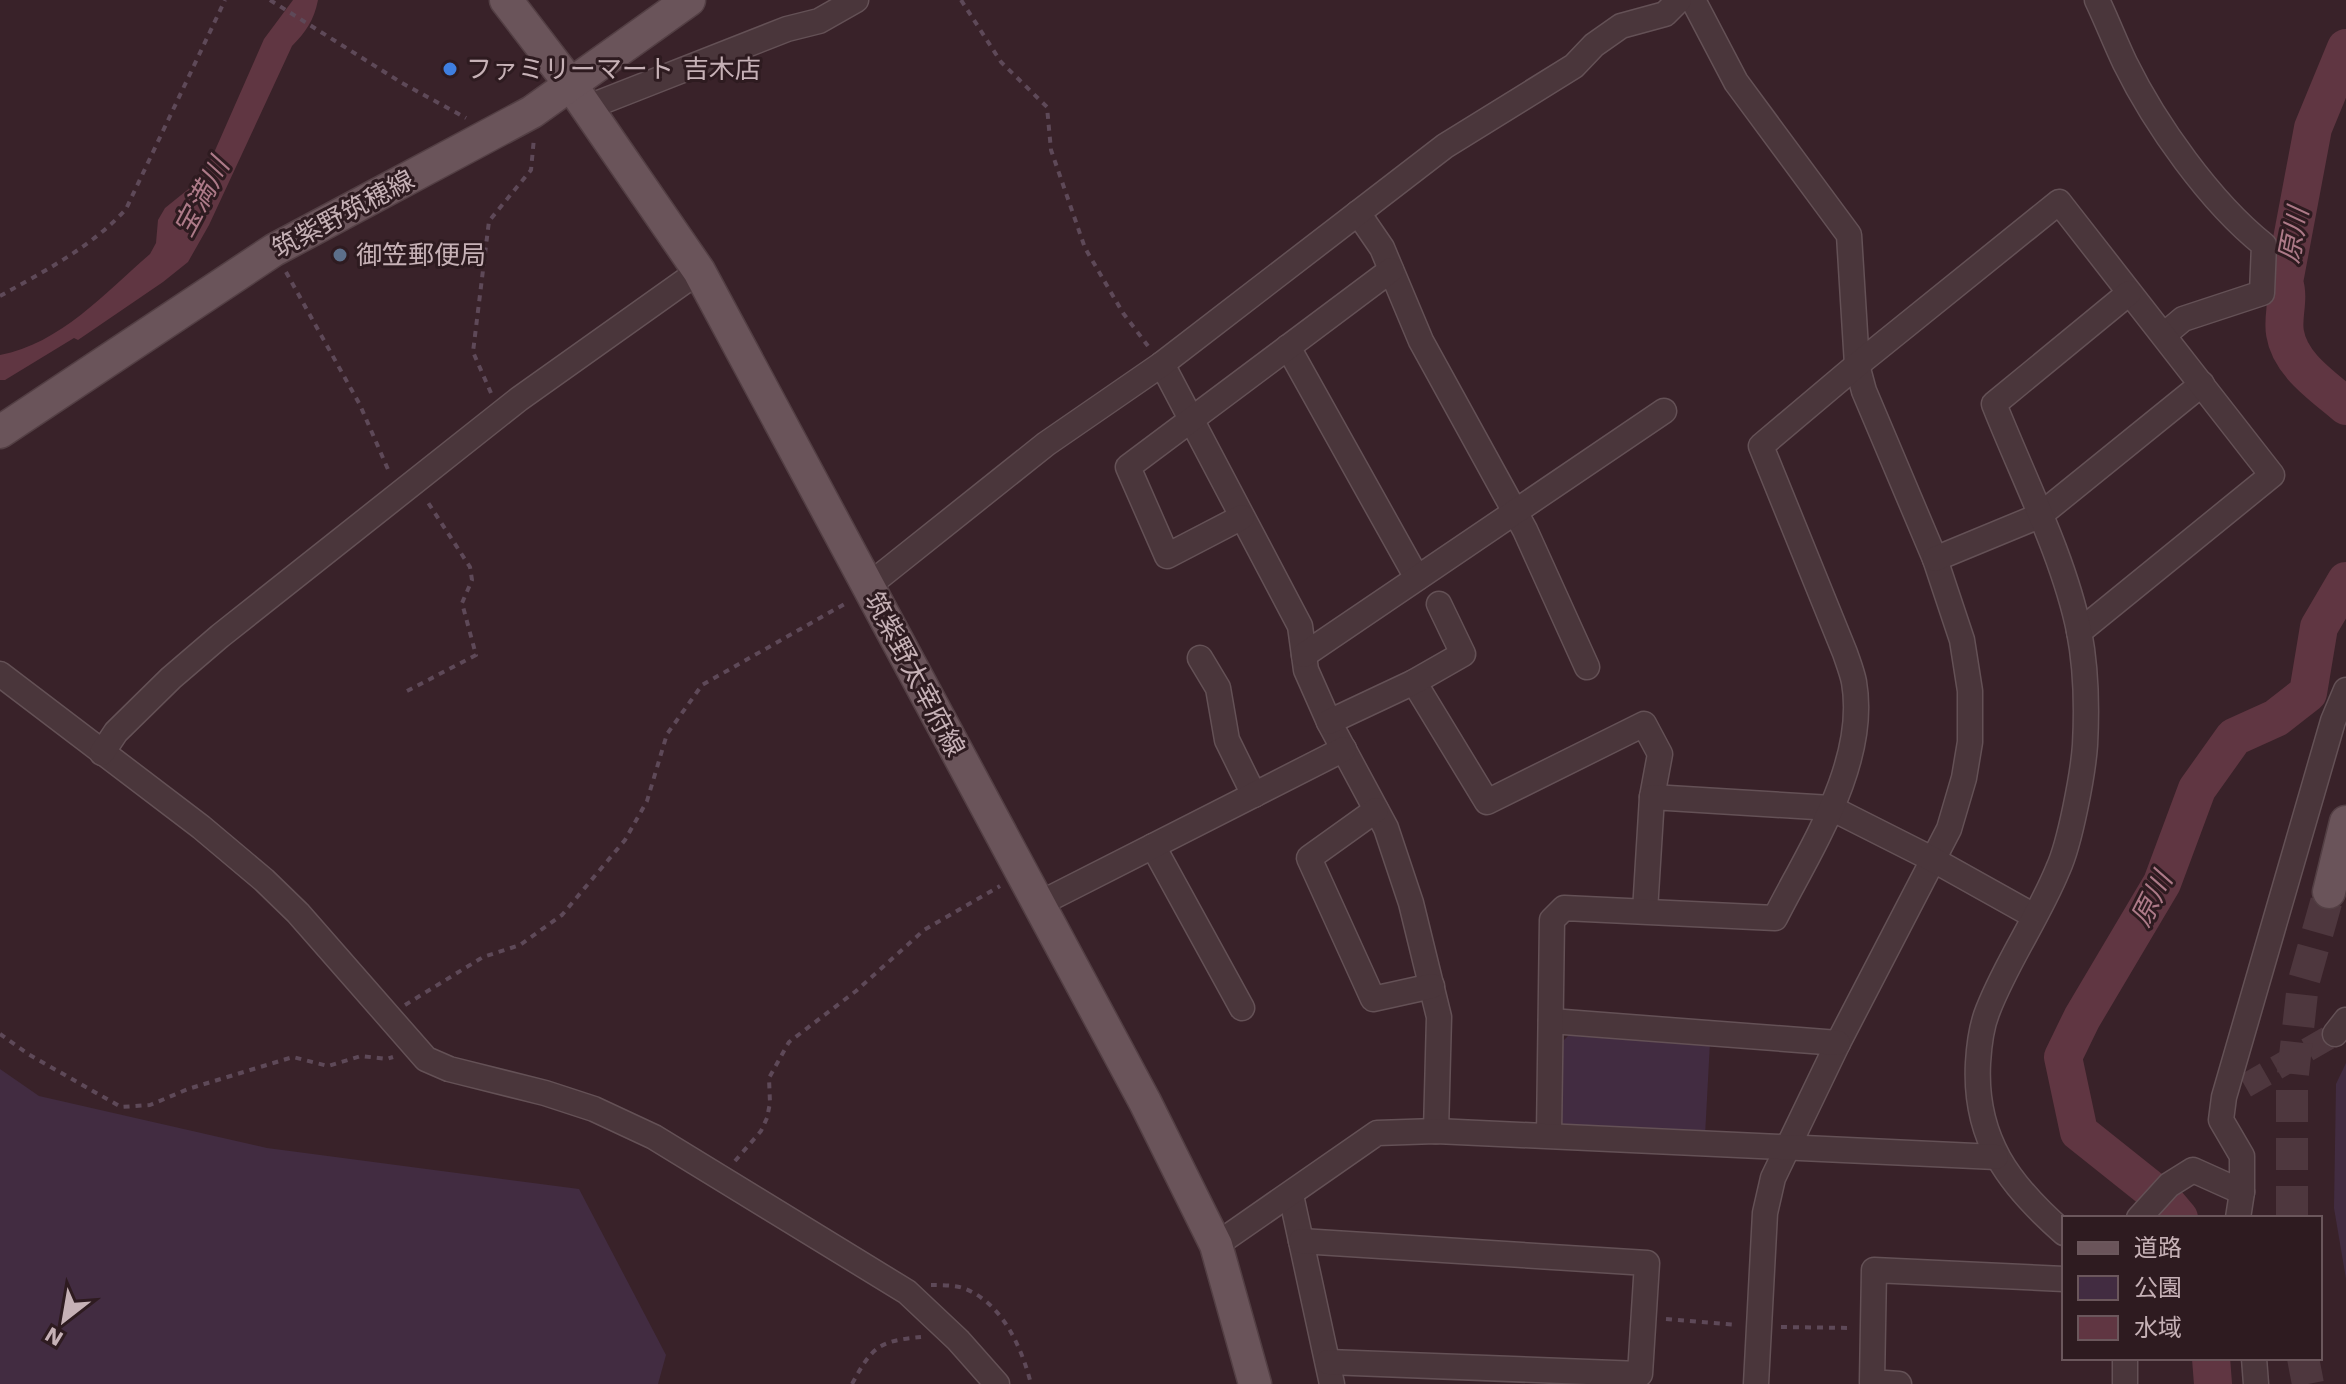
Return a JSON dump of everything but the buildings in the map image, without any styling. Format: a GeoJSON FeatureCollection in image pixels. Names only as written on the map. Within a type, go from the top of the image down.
{"type":"FeatureCollection","features":[{"type":"Feature","properties":{"kind":"main road","name":"筑紫野太宰府線"},"geometry":{"type":"LineString","coordinates":[[506,0],[579,97],[699,271],[1145,1102],[1216,1245],[1255,1384]]}},
{"type":"Feature","properties":{"kind":"main road","name":"筑紫野筑穂線"},"geometry":{"type":"LineString","coordinates":[[0,432],[274,250],[532,112],[579,97],[689,0]]}},
{"type":"Feature","properties":{"kind":"main road"},"geometry":{"type":"LineString","coordinates":[[2346,822],[2329,892],[2346,856]]}},
{"type":"Feature","properties":{"kind":"street"},"geometry":{"type":"LineString","coordinates":[[579,97],[819,21],[856,0]]}},
{"type":"Feature","properties":{"kind":"street"},"geometry":{"type":"LineString","coordinates":[[868,586],[1046,444],[1162,364],[1445,146],[1574,66],[1594,45],[1621,26],[1665,14],[1679,0]]}},
{"type":"Feature","properties":{"kind":"street"},"geometry":{"type":"LineString","coordinates":[[1693,0],[1736,82],[1849,235],[1857,365],[1864,391],[1935,559],[1962,640],[1970,691],[1970,742],[1964,778],[1949,829],[1838,1043],[1773,1178],[1765,1213],[1756,1384]]}},
{"type":"Feature","properties":{"kind":"street"},"geometry":{"type":"LineString","coordinates":[[2097,0],[2124,62],[2156,118],[2242,227],[2264,245],[2262,293],[2183,319],[2164,335]]}},
{"type":"Feature","properties":{"kind":"street"},"geometry":{"type":"LineString","coordinates":[[1549,1135],[1552,920],[1564,908],[1775,918],[1841,788],[1853,735],[1854,684],[1845,653],[1761,446],[2059,202],[2272,475],[2079,632]]}},
{"type":"Feature","properties":{"kind":"street"},"geometry":{"type":"LineString","coordinates":[[1358,213],[1382,248],[1421,341],[1514,512],[1587,667]]}},
{"type":"Feature","properties":{"kind":"street"},"geometry":{"type":"LineString","coordinates":[[1242,517],[1167,556],[1128,467],[1391,270]]}},
{"type":"Feature","properties":{"kind":"street"},"geometry":{"type":"LineString","coordinates":[[102,753],[116,732],[171,678],[503,412],[699,271]]}},
{"type":"Feature","properties":{"kind":"street"},"geometry":{"type":"LineString","coordinates":[[2062,1231],[2040,1212],[1996,1157],[1984,1131],[1977,1086],[1979,1043],[1986,1012],[2059,868],[2085,748],[2085,691],[2079,632],[2065,580],[1994,404],[2129,293]]}},
{"type":"Feature","properties":{"kind":"street"},"geometry":{"type":"LineString","coordinates":[[1288,347],[1417,578]]}},
{"type":"Feature","properties":{"kind":"street"},"geometry":{"type":"LineString","coordinates":[[1162,364],[1300,626],[1306,670],[1329,722],[1386,828],[1411,903],[1439,1017],[1436,1131]]}},
{"type":"Feature","properties":{"kind":"street"},"geometry":{"type":"LineString","coordinates":[[1935,559],[2039,516],[2202,384]]}},
{"type":"Feature","properties":{"kind":"street"},"geometry":{"type":"LineString","coordinates":[[1304,655],[1664,411]]}},
{"type":"Feature","properties":{"kind":"street"},"geometry":{"type":"LineString","coordinates":[[1329,722],[1414,682],[1463,654],[1439,604]]}},
{"type":"Feature","properties":{"kind":"street"},"geometry":{"type":"LineString","coordinates":[[1200,658],[1218,688],[1227,740],[1254,795]]}},
{"type":"Feature","properties":{"kind":"street"},"geometry":{"type":"LineString","coordinates":[[0,674],[201,827],[264,880],[298,913],[426,1059],[449,1069],[594,1109],[654,1137],[903,1289],[941,1323],[997,1384]]}},
{"type":"Feature","properties":{"kind":"street"},"geometry":{"type":"LineString","coordinates":[[1414,682],[1487,802],[1644,724],[1660,754],[1652,797],[1645,911]]}},
{"type":"Feature","properties":{"kind":"street"},"geometry":{"type":"LineString","coordinates":[[2238,1216],[2242,1156],[2221,1120],[2235,1091],[2333,721],[2346,690]]}},
{"type":"Feature","properties":{"kind":"street"},"geometry":{"type":"LineString","coordinates":[[1039,904],[1344,749]]}},
{"type":"Feature","properties":{"kind":"street"},"geometry":{"type":"LineString","coordinates":[[1652,797],[1831,808],[1932,859],[2034,916]]}},
{"type":"Feature","properties":{"kind":"street"},"geometry":{"type":"LineString","coordinates":[[1376,810],[1309,858],[1373,999],[1432,986]]}},
{"type":"Feature","properties":{"kind":"street"},"geometry":{"type":"LineString","coordinates":[[1153,846],[1242,1008]]}},
{"type":"Feature","properties":{"kind":"street"},"geometry":{"type":"LineString","coordinates":[[1551,1021],[1838,1043]]}},
{"type":"Feature","properties":{"kind":"street"},"geometry":{"type":"LineString","coordinates":[[1216,1245],[1377,1133],[1436,1131],[1549,1135],[1996,1157]]}},
{"type":"Feature","properties":{"kind":"street"},"geometry":{"type":"LineString","coordinates":[[2141,1216],[2169,1185],[2193,1170],[2242,1192]]}},
{"type":"Feature","properties":{"kind":"street"},"geometry":{"type":"LineString","coordinates":[[1291,1195],[1301,1241],[1330,1373],[1640,1374],[1647,1263],[1301,1241]]}},
{"type":"Feature","properties":{"kind":"street"},"geometry":{"type":"LineString","coordinates":[[1899,1384],[1872,1382],[1874,1270],[2062,1279]]}},
{"type":"Feature","properties":{"kind":"street"},"geometry":{"type":"LineString","coordinates":[[2125,1360],[2125,1384]]}},
{"type":"Feature","properties":{"kind":"street"},"geometry":{"type":"LineString","coordinates":[[2254,1360],[2256,1384]]}},
{"type":"Feature","properties":{"kind":"street"},"geometry":{"type":"LineString","coordinates":[[1248,1384],[1255,1384]]}},
{"type":"Feature","properties":{"kind":"path"},"geometry":{"type":"LineString","coordinates":[[0,296],[87,242],[126,209],[225,0]]}},
{"type":"Feature","properties":{"kind":"path"},"geometry":{"type":"LineString","coordinates":[[270,0],[402,83],[465,116],[481,139]]}},
{"type":"Feature","properties":{"kind":"path"},"geometry":{"type":"LineString","coordinates":[[961,0],[1001,62],[1047,107],[1051,150],[1085,248],[1123,313],[1162,364]]}},
{"type":"Feature","properties":{"kind":"path"},"geometry":{"type":"LineString","coordinates":[[503,412],[490,392],[473,352],[489,221],[531,170],[534,156],[532,112]]}},
{"type":"Feature","properties":{"kind":"path"},"geometry":{"type":"LineString","coordinates":[[274,250],[360,405],[387,469],[408,487],[470,567],[472,580],[462,603],[476,655],[407,691]]}},
{"type":"Feature","properties":{"kind":"path"},"geometry":{"type":"LineString","coordinates":[[391,1017],[429,989],[483,957],[520,945],[562,915],[625,840],[647,801],[667,734],[702,685],[858,596],[868,586]]}},
{"type":"Feature","properties":{"kind":"path"},"geometry":{"type":"LineString","coordinates":[[719,1177],[761,1131],[770,1103],[769,1078],[789,1042],[856,991],[924,930],[1022,873]]}},
{"type":"Feature","properties":{"kind":"path"},"geometry":{"type":"LineString","coordinates":[[0,1034],[28,1054],[121,1107],[150,1105],[188,1089],[293,1057],[328,1066],[361,1056],[387,1059],[417,1050]]}},
{"type":"Feature","properties":{"kind":"path"},"geometry":{"type":"LineString","coordinates":[[903,1289],[919,1284],[963,1288],[982,1300],[996,1311],[1010,1331],[1031,1384]]}},
{"type":"Feature","properties":{"kind":"path"},"geometry":{"type":"LineString","coordinates":[[1643,1317],[1759,1327],[1873,1329]]}},
{"type":"Feature","properties":{"kind":"path"},"geometry":{"type":"LineString","coordinates":[[852,1384],[875,1347],[894,1340],[931,1336],[941,1323]]}},
{"type":"Feature","properties":{"kind":"green space"},"geometry":{"type":"Polygon","coordinates":[[[1571,1033],[1710,1042],[1705,1136],[1567,1129],[1557,1116],[1560,1044],[1571,1033]]]}},
{"type":"Feature","properties":{"kind":"green space"},"geometry":{"type":"Polygon","coordinates":[[[2346,1063],[2346,1279],[2334,1208],[2336,1084],[2346,1063]]]}},
{"type":"Feature","properties":{"kind":"green space"},"geometry":{"type":"Polygon","coordinates":[[[0,1069],[39,1096],[267,1148],[579,1189],[666,1355],[658,1384],[0,1384],[0,1069]]]}},
{"type":"Feature","properties":{"kind":"water","name":"宝満川"},"geometry":{"type":"Polygon","coordinates":[[[293,0],[318,0],[312,20],[292,46],[209,225],[188,262],[78,340],[74,338],[5,380],[0,380],[0,355],[43,340],[62,328],[150,254],[156,243],[158,220],[165,208],[196,183],[213,155],[264,39],[293,0]]]}},
{"type":"Feature","properties":{"kind":"waterway","name":"原川"},"geometry":{"type":"LineString","coordinates":[[2346,48],[2313,128],[2284,282],[2284,320],[2288,345],[2300,365],[2346,406]]}},
{"type":"Feature","properties":{"kind":"waterway","name":"原川"},"geometry":{"type":"LineString","coordinates":[[2177,1216],[2163,1199],[2079,1132],[2063,1057],[2082,1018],[2162,883],[2197,789],[2234,737],[2276,718],[2308,693],[2319,627],[2346,581]]}},
{"type":"Feature","properties":{"kind":"waterway","name":"原川"},"geometry":{"type":"LineString","coordinates":[[2211,1360],[2213,1384]]}},
{"type":"Feature","properties":{"kind":"tunnel"},"geometry":{"type":"LineString","coordinates":[[2292,1216],[2292,1083],[2303,984],[2329,892]]}},
{"type":"Feature","properties":{"kind":"tunnel"},"geometry":{"type":"LineString","coordinates":[[2245,1086],[2335,1034]]}},
{"type":"Feature","properties":{"kind":"tunnel"},"geometry":{"type":"LineString","coordinates":[[2303,1360],[2308,1384]]}},
{"type":"Feature","properties":{"kind":"place","name":"ファミリーマート 吉木店"},"geometry":{"type":"Point","coordinates":[450,69]}},
{"type":"Feature","properties":{"kind":"place","name":"御笠郵便局"},"geometry":{"type":"Point","coordinates":[340,255]}}]}
